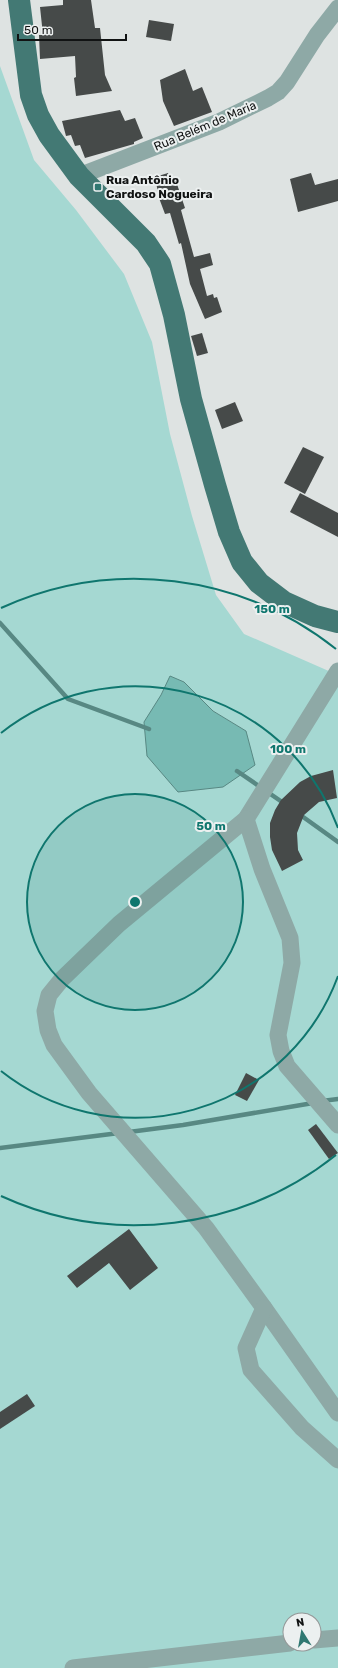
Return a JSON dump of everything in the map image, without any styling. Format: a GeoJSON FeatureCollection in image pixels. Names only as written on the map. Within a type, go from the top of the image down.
{"type":"FeatureCollection","features":[{"type":"Feature","properties":{"kind":"main road"},"geometry":{"type":"LineString","coordinates":[[19,0],[31,95],[38,115],[49,135],[79,176],[146,243],[160,264],[174,315],[191,398],[229,532],[242,562],[259,583],[284,602],[315,616],[338,622]]}},
{"type":"Feature","properties":{"kind":"street","name":"Rua Belém de Maria"},"geometry":{"type":"LineString","coordinates":[[79,176],[219,122],[278,92],[317,35],[338,8]]}},
{"type":"Feature","properties":{"kind":"street"},"geometry":{"type":"LineString","coordinates":[[338,671],[246,819],[119,924],[62,979],[49,995],[45,1011],[48,1030],[54,1045],[89,1093],[206,1228],[338,1414]]}},
{"type":"Feature","properties":{"kind":"street"},"geometry":{"type":"LineString","coordinates":[[246,819],[262,868],[290,938],[292,963],[278,1036],[281,1051],[287,1066],[338,1125]]}},
{"type":"Feature","properties":{"kind":"street"},"geometry":{"type":"LineString","coordinates":[[264,1308],[246,1348],[251,1370],[302,1428],[338,1460]]}},
{"type":"Feature","properties":{"kind":"street"},"geometry":{"type":"LineString","coordinates":[[322,1639],[338,1638]]}},
{"type":"Feature","properties":{"kind":"street"},"geometry":{"type":"LineString","coordinates":[[73,1668],[282,1644]]}},
{"type":"Feature","properties":{"kind":"shaded area"},"geometry":{"type":"Polygon","coordinates":[[[0,66],[34,160],[76,210],[124,274],[152,342],[170,434],[192,516],[216,595],[244,634],[331,672],[338,673],[338,1668],[0,1668],[0,66]],[[170,677],[161,695],[246,731],[213,711],[184,682],[170,677]]]}},
{"type":"Feature","properties":{"kind":"shaded area"},"geometry":{"type":"Polygon","coordinates":[[[170,676],[184,682],[213,711],[246,731],[255,765],[223,787],[178,792],[147,756],[144,722],[161,695],[170,676]]]}},
{"type":"Feature","properties":{"kind":"building"},"geometry":{"type":"Polygon","coordinates":[[[63,0],[91,0],[95,28],[100,28],[105,75],[112,91],[76,96],[74,78],[76,77],[75,56],[40,59],[39,35],[43,35],[40,7],[63,5],[63,0]]]}},
{"type":"Feature","properties":{"kind":"building"},"geometry":{"type":"Polygon","coordinates":[[[149,20],[174,24],[171,41],[146,37],[149,20]]]}},
{"type":"Feature","properties":{"kind":"building"},"geometry":{"type":"Polygon","coordinates":[[[185,69],[193,91],[202,87],[212,112],[174,126],[163,101],[160,80],[185,69]]]}},
{"type":"Feature","properties":{"kind":"building"},"geometry":{"type":"Polygon","coordinates":[[[120,110],[125,121],[135,118],[143,138],[134,142],[134,144],[85,158],[80,145],[75,146],[71,135],[66,136],[62,121],[120,110]]]}},
{"type":"Feature","properties":{"kind":"building"},"geometry":{"type":"Polygon","coordinates":[[[168,173],[171,182],[176,181],[185,208],[181,210],[194,257],[210,253],[213,265],[200,269],[207,296],[213,294],[214,298],[217,297],[222,312],[205,319],[190,284],[181,243],[179,244],[170,213],[165,214],[159,198],[155,177],[168,173]]]}},
{"type":"Feature","properties":{"kind":"building"},"geometry":{"type":"Polygon","coordinates":[[[311,173],[315,185],[338,179],[338,201],[298,212],[290,179],[311,173]]]}},
{"type":"Feature","properties":{"kind":"building"},"geometry":{"type":"Polygon","coordinates":[[[202,333],[208,353],[197,356],[191,336],[202,333]]]}},
{"type":"Feature","properties":{"kind":"building"},"geometry":{"type":"Polygon","coordinates":[[[235,402],[243,421],[222,429],[215,410],[235,402]]]}},
{"type":"Feature","properties":{"kind":"building"},"geometry":{"type":"Polygon","coordinates":[[[303,447],[324,457],[305,494],[284,483],[303,447]]]}},
{"type":"Feature","properties":{"kind":"building"},"geometry":{"type":"Polygon","coordinates":[[[300,493],[338,513],[338,537],[290,512],[300,493]]]}},
{"type":"Feature","properties":{"kind":"building"},"geometry":{"type":"Polygon","coordinates":[[[333,770],[337,798],[319,802],[304,815],[297,833],[298,850],[303,860],[282,871],[272,850],[270,837],[270,823],[275,810],[281,800],[300,782],[311,776],[333,770]]]}},
{"type":"Feature","properties":{"kind":"building"},"geometry":{"type":"Polygon","coordinates":[[[246,1073],[259,1080],[247,1101],[235,1095],[246,1073]]]}},
{"type":"Feature","properties":{"kind":"building"},"geometry":{"type":"Polygon","coordinates":[[[316,1124],[338,1153],[329,1159],[308,1130],[316,1124]]]}},
{"type":"Feature","properties":{"kind":"building"},"geometry":{"type":"Polygon","coordinates":[[[129,1229],[158,1268],[130,1290],[109,1263],[77,1288],[67,1276],[129,1229]]]}},
{"type":"Feature","properties":{"kind":"building"},"geometry":{"type":"Polygon","coordinates":[[[27,1394],[35,1406],[0,1429],[0,1412],[27,1394]]]}},
{"type":"Feature","properties":{"kind":"waterway"},"geometry":{"type":"LineString","coordinates":[[0,623],[68,699],[149,729]]}},
{"type":"Feature","properties":{"kind":"waterway"},"geometry":{"type":"LineString","coordinates":[[237,771],[285,804]]}},
{"type":"Feature","properties":{"kind":"waterway"},"geometry":{"type":"LineString","coordinates":[[299,814],[338,842]]}},
{"type":"Feature","properties":{"kind":"waterway"},"geometry":{"type":"LineString","coordinates":[[322,1101],[338,1099]]}},
{"type":"Feature","properties":{"kind":"waterway"},"geometry":{"type":"LineString","coordinates":[[129,1132],[183,1125],[313,1103]]}},
{"type":"Feature","properties":{"kind":"waterway"},"geometry":{"type":"LineString","coordinates":[[0,1148],[119,1133]]}},
{"type":"Feature","properties":{"kind":"place","name":"Rua Antônio Cardoso Nogueira"},"geometry":{"type":"Point","coordinates":[98,187]}}]}
